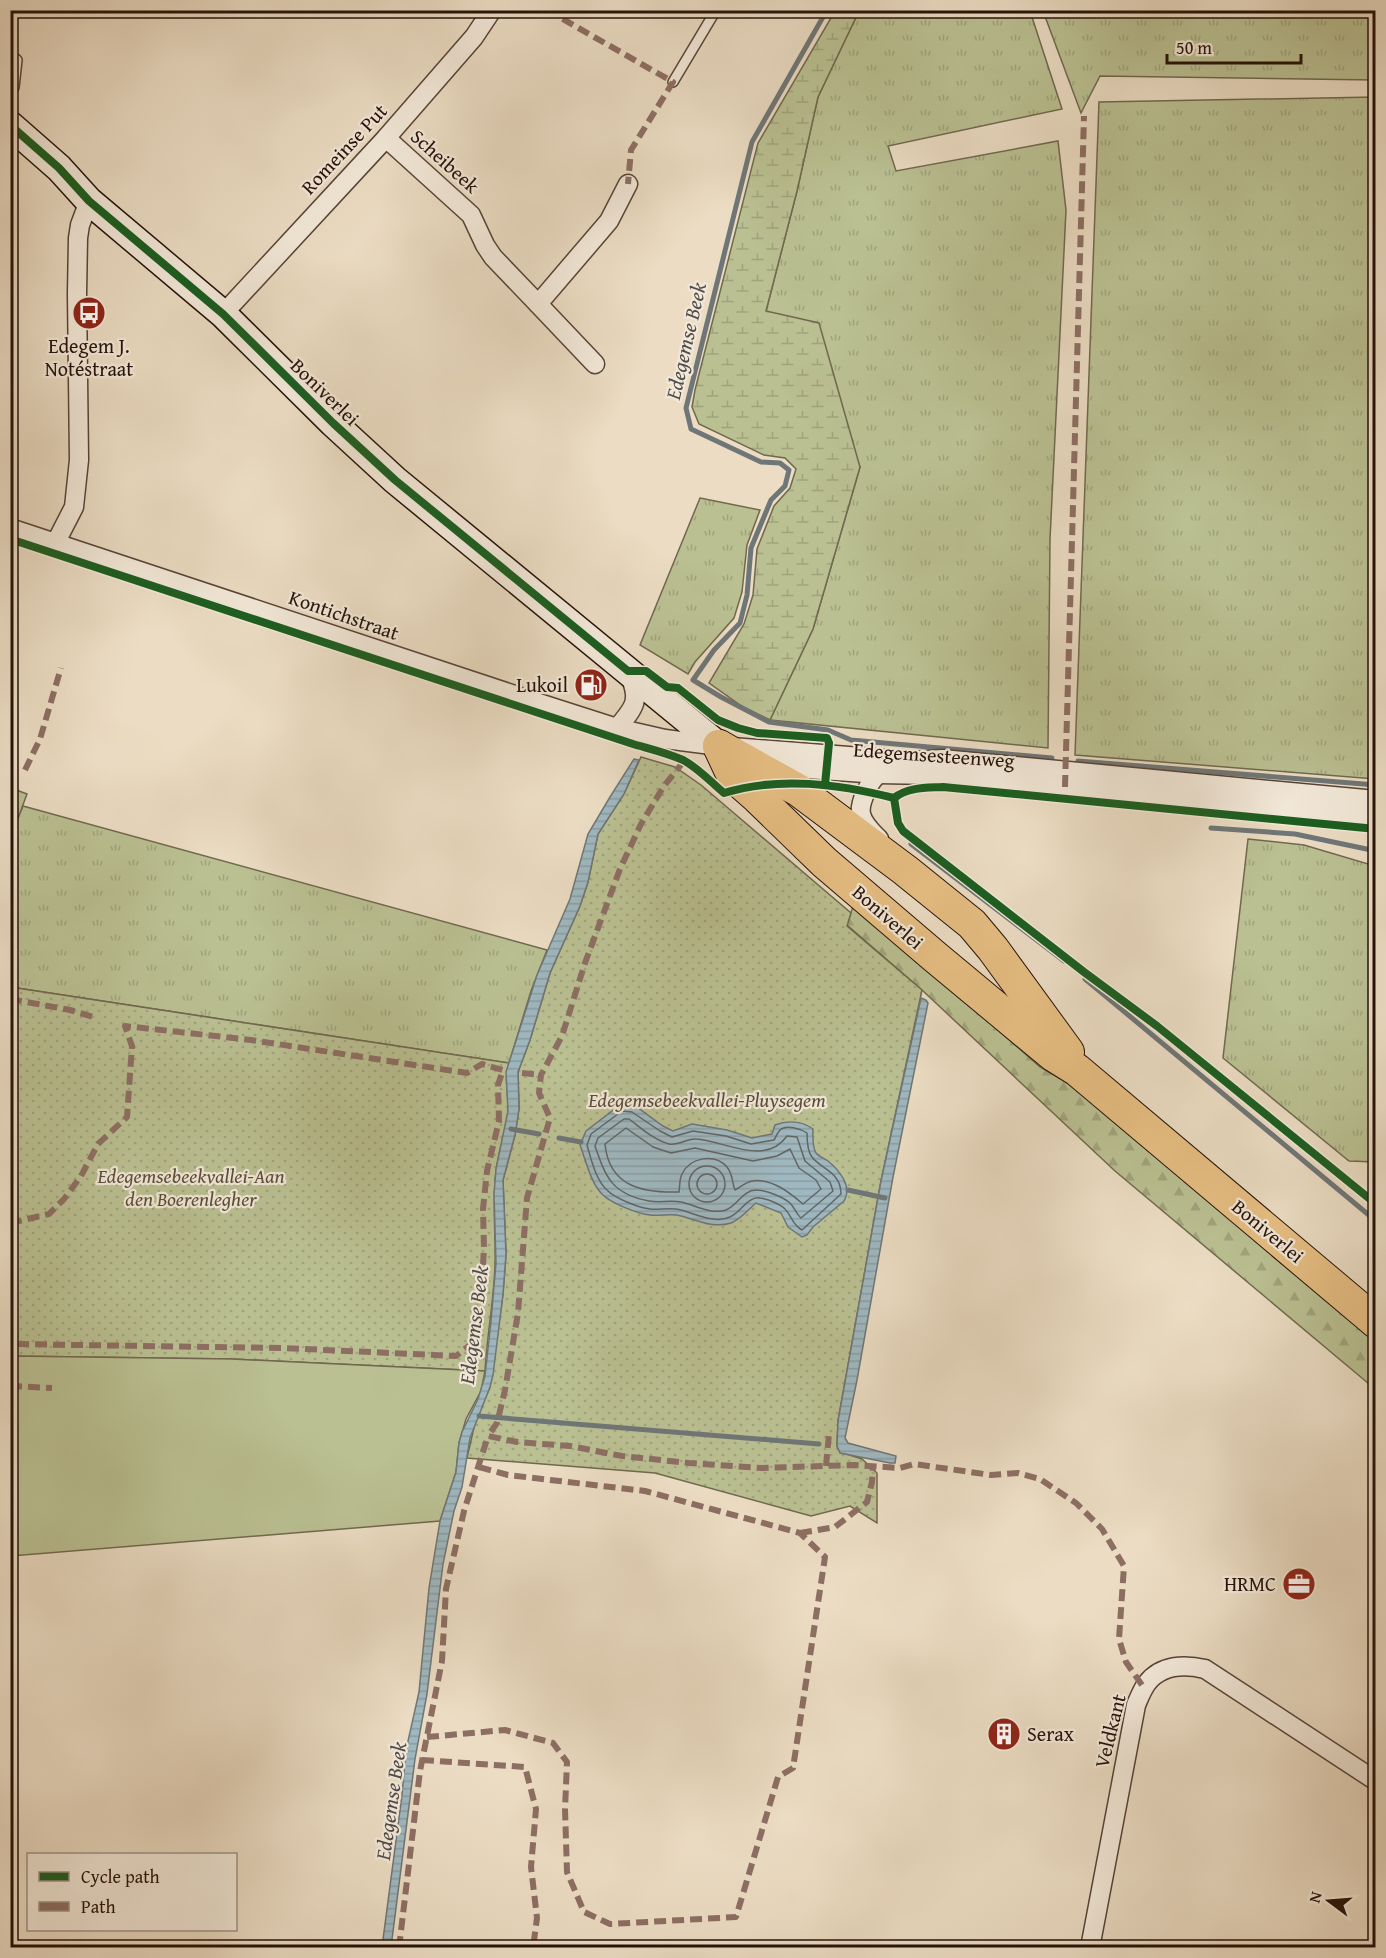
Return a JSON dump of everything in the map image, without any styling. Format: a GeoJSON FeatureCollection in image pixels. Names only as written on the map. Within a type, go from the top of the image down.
{"type":"FeatureCollection","features":[{"type":"Feature","properties":{"kind":"highway","name":"Boniverlei"},"geometry":{"type":"LineString","coordinates":[[719,746],[733,776],[824,862],[925,949],[1053,1055],[1077,1070],[1376,1322]]}},
{"type":"Feature","properties":{"kind":"highway","name":"Boniverlei"},"geometry":{"type":"LineString","coordinates":[[719,746],[798,790],[905,870],[972,924],[1069,1053],[1077,1070]]}},
{"type":"Feature","properties":{"kind":"main road","name":"Boniverlei"},"geometry":{"type":"LineString","coordinates":[[10,125],[58,168],[89,201],[223,314],[333,423],[395,480],[719,746]]}},
{"type":"Feature","properties":{"kind":"street","name":"Romeinse Put"},"geometry":{"type":"LineString","coordinates":[[223,314],[386,138],[474,37],[492,10]]}},
{"type":"Feature","properties":{"kind":"street","name":"Scheibeek"},"geometry":{"type":"LineString","coordinates":[[386,138],[471,214],[493,257],[596,364]]}},
{"type":"Feature","properties":{"kind":"street"},"geometry":{"type":"LineString","coordinates":[[538,304],[609,221],[628,184]]}},
{"type":"Feature","properties":{"kind":"street"},"geometry":{"type":"LineString","coordinates":[[56,542],[74,507],[79,460],[78,249],[80,225],[89,201]]}},
{"type":"Feature","properties":{"kind":"street","name":"Kontichstraat"},"geometry":{"type":"LineString","coordinates":[[10,528],[617,728],[665,739],[719,746]]}},
{"type":"Feature","properties":{"kind":"street"},"geometry":{"type":"LineString","coordinates":[[617,728],[634,704],[636,690],[627,671]]}},
{"type":"Feature","properties":{"kind":"street","name":"Kontichstraat"},"geometry":{"type":"LineString","coordinates":[[665,739],[708,758],[733,776]]}},
{"type":"Feature","properties":{"kind":"street","name":"Edegemsesteenweg"},"geometry":{"type":"LineString","coordinates":[[719,746],[779,767],[931,775],[1376,817]]}},
{"type":"Feature","properties":{"kind":"street","name":"Edegemsesteenweg"},"geometry":{"type":"LineString","coordinates":[[719,746],[913,761],[942,759],[1376,800]]}},
{"type":"Feature","properties":{"kind":"street","name":"Boniverlei"},"geometry":{"type":"LineString","coordinates":[[879,774],[872,780],[866,791],[861,814],[868,827],[905,870]]}},
{"type":"Feature","properties":{"kind":"street","name":"Veldkant"},"geometry":{"type":"LineString","coordinates":[[1090,1947],[1136,1705],[1147,1683],[1166,1668],[1189,1665],[1205,1669],[1376,1781]]}},
{"type":"Feature","properties":{"kind":"lane"},"geometry":{"type":"LineString","coordinates":[[673,82],[716,10]]}},
{"type":"Feature","properties":{"kind":"lane"},"geometry":{"type":"LineString","coordinates":[[10,54],[17,60],[14,87],[10,95]]}},
{"type":"Feature","properties":{"kind":"green space"},"geometry":{"type":"Polygon","coordinates":[[[835,11],[859,11],[818,97],[766,311],[819,323],[860,467],[813,629],[770,720],[743,707],[709,683],[744,624],[753,595],[757,549],[774,506],[790,488],[796,469],[785,458],[764,455],[699,424],[692,407],[758,143],[835,11]]]}},
{"type":"Feature","properties":{"kind":"green space"},"geometry":{"type":"Polygon","coordinates":[[[859,11],[1030,11],[1062,109],[888,146],[896,171],[1058,141],[1066,210],[1050,539],[1048,748],[770,720],[813,629],[860,467],[766,311],[818,97],[859,11]]]}},
{"type":"Feature","properties":{"kind":"green space"},"geometry":{"type":"Polygon","coordinates":[[[1043,11],[1375,11],[1375,80],[1100,76],[1081,113],[1043,11]]]}},
{"type":"Feature","properties":{"kind":"green space"},"geometry":{"type":"Polygon","coordinates":[[[1375,97],[1375,779],[1075,755],[1099,102],[1375,97]]]}},
{"type":"Feature","properties":{"kind":"green space"},"geometry":{"type":"Polygon","coordinates":[[[700,498],[760,510],[747,545],[742,592],[734,618],[695,662],[688,674],[640,645],[700,498]]]}},
{"type":"Feature","properties":{"kind":"green space","name":"Edegemsebeekvallei-Pluysegem"},"geometry":{"type":"Polygon","coordinates":[[[641,757],[675,767],[701,785],[851,913],[847,926],[922,990],[881,1181],[838,1421],[837,1446],[840,1452],[862,1459],[877,1473],[877,1523],[850,1506],[811,1516],[655,1473],[467,1458],[475,1423],[490,1387],[503,1294],[506,1254],[503,1180],[515,1135],[519,1109],[518,1072],[550,973],[580,906],[588,882],[598,834],[624,794],[641,757]]]}},
{"type":"Feature","properties":{"kind":"green space"},"geometry":{"type":"Polygon","coordinates":[[[10,788],[27,794],[11,837],[10,788]]]}},
{"type":"Feature","properties":{"kind":"green space"},"geometry":{"type":"Polygon","coordinates":[[[23,806],[547,950],[531,991],[509,1063],[11,987],[10,837],[23,806]]]}},
{"type":"Feature","properties":{"kind":"green space"},"geometry":{"type":"Polygon","coordinates":[[[1248,839],[1304,845],[1375,866],[1375,1162],[1349,1161],[1223,1058],[1248,839]]]}},
{"type":"Feature","properties":{"kind":"green space"},"geometry":{"type":"Polygon","coordinates":[[[854,903],[1040,1067],[1068,1083],[1375,1342],[1375,1389],[1115,1171],[922,990],[847,925],[854,903]]]}},
{"type":"Feature","properties":{"kind":"green space","name":"Edegemsebeekvallei-Aan den Boerenlegher"},"geometry":{"type":"Polygon","coordinates":[[[10,987],[509,1063],[507,1069],[508,1113],[498,1157],[495,1184],[494,1278],[485,1371],[232,1359],[11,1356],[10,987]]]}},
{"type":"Feature","properties":{"kind":"green space"},"geometry":{"type":"Polygon","coordinates":[[[11,1356],[232,1359],[485,1371],[481,1391],[466,1419],[459,1443],[456,1472],[440,1521],[11,1556],[11,1356]]]}},
{"type":"Feature","properties":{"kind":"water"},"geometry":{"type":"Polygon","coordinates":[[[634,759],[639,760],[624,794],[598,834],[588,882],[580,906],[550,973],[518,1072],[519,1109],[515,1135],[503,1180],[506,1254],[493,1375],[470,1438],[462,1487],[454,1511],[443,1564],[391,1947],[382,1947],[406,1750],[419,1692],[429,1588],[440,1521],[456,1472],[462,1432],[478,1399],[485,1376],[496,1263],[494,1194],[496,1169],[508,1111],[506,1072],[537,975],[570,899],[588,834],[634,759]]]}},
{"type":"Feature","properties":{"kind":"water"},"geometry":{"type":"Polygon","coordinates":[[[921,998],[928,1003],[845,1438],[848,1443],[896,1456],[895,1463],[890,1463],[840,1453],[837,1446],[838,1421],[881,1181],[921,998]]]}},
{"type":"Feature","properties":{"kind":"water"},"geometry":{"type":"Polygon","coordinates":[[[620,1105],[634,1105],[673,1131],[692,1124],[727,1130],[752,1138],[772,1134],[775,1125],[780,1123],[804,1124],[813,1129],[813,1145],[816,1153],[828,1161],[844,1179],[847,1190],[844,1201],[802,1237],[788,1227],[781,1213],[756,1203],[734,1222],[724,1225],[704,1223],[677,1215],[645,1214],[625,1208],[607,1198],[595,1185],[580,1145],[586,1131],[620,1105]]]}},
{"type":"Feature","properties":{"kind":"waterway","name":"Edegemse Beek"},"geometry":{"type":"LineString","coordinates":[[827,10],[752,142],[686,408],[691,429],[761,462],[780,463],[789,470],[785,486],[771,500],[751,548],[747,595],[740,623],[714,650],[693,680],[769,722],[828,730],[851,740],[1052,758]]}},
{"type":"Feature","properties":{"kind":"waterway"},"geometry":{"type":"LineString","coordinates":[[1078,761],[1376,785]]}},
{"type":"Feature","properties":{"kind":"waterway"},"geometry":{"type":"LineString","coordinates":[[1211,828],[1295,834],[1376,851]]}},
{"type":"Feature","properties":{"kind":"waterway"},"geometry":{"type":"LineString","coordinates":[[911,844],[1064,961]]}},
{"type":"Feature","properties":{"kind":"waterway"},"geometry":{"type":"LineString","coordinates":[[1085,979],[1376,1221]]}},
{"type":"Feature","properties":{"kind":"waterway"},"geometry":{"type":"LineString","coordinates":[[511,1129],[539,1134]]}},
{"type":"Feature","properties":{"kind":"waterway"},"geometry":{"type":"LineString","coordinates":[[559,1138],[581,1142]]}},
{"type":"Feature","properties":{"kind":"waterway"},"geometry":{"type":"LineString","coordinates":[[848,1190],[885,1198]]}},
{"type":"Feature","properties":{"kind":"waterway"},"geometry":{"type":"LineString","coordinates":[[479,1416],[819,1444]]}},
{"type":"Feature","properties":{"kind":"marked path"},"geometry":{"type":"LineString","coordinates":[[547,10],[673,82],[631,150],[628,184]]}},
{"type":"Feature","properties":{"kind":"marked path"},"geometry":{"type":"LineString","coordinates":[[1065,787],[1084,116]]}},
{"type":"Feature","properties":{"kind":"marked path"},"geometry":{"type":"LineString","coordinates":[[25,770],[40,739],[61,668]]}},
{"type":"Feature","properties":{"kind":"marked path"},"geometry":{"type":"LineString","coordinates":[[684,761],[664,786],[641,824],[620,869],[585,963],[562,1036],[541,1075],[539,1093],[550,1118],[527,1198],[518,1313],[505,1390],[497,1423],[488,1436],[517,1442],[570,1446],[622,1456],[689,1463],[761,1468],[855,1465],[900,1468],[914,1464],[991,1475],[1018,1473],[1040,1479],[1076,1503],[1102,1529],[1124,1566],[1119,1639],[1126,1662],[1144,1688]]}},
{"type":"Feature","properties":{"kind":"marked path"},"geometry":{"type":"LineString","coordinates":[[10,999],[70,1010],[97,1018]]}},
{"type":"Feature","properties":{"kind":"marked path"},"geometry":{"type":"LineString","coordinates":[[10,1223],[49,1214],[64,1199],[81,1176],[98,1144],[127,1117],[132,1046],[125,1026],[251,1040],[467,1073],[482,1064],[503,1070],[498,1085],[499,1121],[487,1171],[483,1209],[484,1248],[475,1341],[456,1356],[282,1348],[10,1344]]}},
{"type":"Feature","properties":{"kind":"marked path"},"geometry":{"type":"LineString","coordinates":[[522,1073],[541,1075]]}},
{"type":"Feature","properties":{"kind":"marked path"},"geometry":{"type":"LineString","coordinates":[[10,1386],[52,1388]]}},
{"type":"Feature","properties":{"kind":"marked path"},"geometry":{"type":"LineString","coordinates":[[826,1466],[829,1434]]}},
{"type":"Feature","properties":{"kind":"marked path"},"geometry":{"type":"LineString","coordinates":[[399,1948],[420,1771],[442,1661],[446,1589],[464,1511],[488,1436]]}},
{"type":"Feature","properties":{"kind":"marked path"},"geometry":{"type":"LineString","coordinates":[[800,1533],[835,1527],[867,1502],[873,1465]]}},
{"type":"Feature","properties":{"kind":"marked path"},"geometry":{"type":"LineString","coordinates":[[427,1737],[505,1730],[553,1743],[567,1762],[565,1809],[567,1872],[584,1912],[610,1924],[736,1917],[778,1777],[793,1768],[825,1557],[800,1533],[645,1491],[508,1475],[479,1467]]}},
{"type":"Feature","properties":{"kind":"marked path"},"geometry":{"type":"LineString","coordinates":[[422,1760],[525,1767],[536,1809],[531,1867],[537,1918],[533,1948]]}},
{"type":"Feature","properties":{"kind":"cycle path"},"geometry":{"type":"LineString","coordinates":[[10,125],[59,168],[89,201],[223,314],[333,423],[395,480],[628,671],[646,671],[667,687],[678,688],[718,720],[738,728],[757,733],[827,738],[829,743],[825,785]]}},
{"type":"Feature","properties":{"kind":"cycle path"},"geometry":{"type":"LineString","coordinates":[[10,539],[671,755],[694,767],[724,793],[788,783],[852,789],[894,798],[898,823],[903,831],[1157,1026],[1376,1204]]}},
{"type":"Feature","properties":{"kind":"cycle path"},"geometry":{"type":"LineString","coordinates":[[894,798],[911,790],[943,787],[1376,829]]}},
{"type":"Feature","properties":{"kind":"place","name":"Edegem J. Notéstraat"},"geometry":{"type":"Point","coordinates":[89,313]}},
{"type":"Feature","properties":{"kind":"place","name":"Lukoil"},"geometry":{"type":"Point","coordinates":[591,685]}},
{"type":"Feature","properties":{"kind":"place","name":"HRMC"},"geometry":{"type":"Point","coordinates":[1299,1584]}},
{"type":"Feature","properties":{"kind":"place","name":"Serax"},"geometry":{"type":"Point","coordinates":[1004,1734]}}]}
